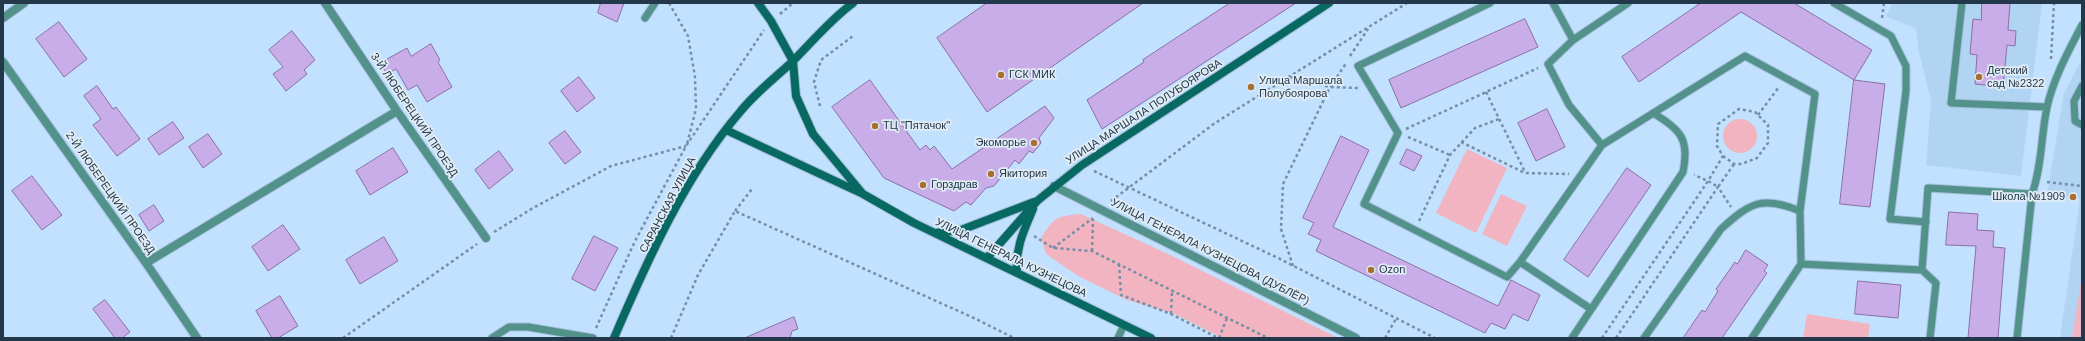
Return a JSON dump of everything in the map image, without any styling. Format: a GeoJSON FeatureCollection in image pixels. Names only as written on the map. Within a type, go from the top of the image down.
{"type":"FeatureCollection","features":[{"type":"Feature","properties":{"kind":"main road"},"geometry":{"type":"LineString","coordinates":[[758,3],[771,21],[793,61]]}},
{"type":"Feature","properties":{"kind":"main road","name":"САРАНСКАЯ УЛИЦА"},"geometry":{"type":"LineString","coordinates":[[614,338],[630,300],[682,197],[705,159],[740,111],[793,61],[837,14],[853,3]]}},
{"type":"Feature","properties":{"kind":"main road","name":"УЛИЦА МАРШАЛА ПОЛУБОЯРОВА"},"geometry":{"type":"LineString","coordinates":[[987,258],[1037,201],[1082,165],[1329,3]]}},
{"type":"Feature","properties":{"kind":"main road","name":"УЛИЦА ГЕНЕРАЛА КУЗНЕЦОВА"},"geometry":{"type":"LineString","coordinates":[[793,61],[796,96],[813,134],[863,194]]}},
{"type":"Feature","properties":{"kind":"main road","name":"УЛИЦА ГЕНЕРАЛА КУЗНЕЦОВА"},"geometry":{"type":"LineString","coordinates":[[726,130],[863,194],[935,233],[1152,338]]}},
{"type":"Feature","properties":{"kind":"main road"},"geometry":{"type":"LineString","coordinates":[[935,233],[961,230],[1037,201]]}},
{"type":"Feature","properties":{"kind":"main road"},"geometry":{"type":"LineString","coordinates":[[1017,273],[1016,261],[1019,243],[1037,201]]}},
{"type":"Feature","properties":{"kind":"street"},"geometry":{"type":"LineString","coordinates":[[3,18],[24,3]]}},
{"type":"Feature","properties":{"kind":"street","name":"3-Й ЛЮБЕРЕЦКИЙ ПРОЕЗД"},"geometry":{"type":"LineString","coordinates":[[325,3],[397,111],[486,238]]}},
{"type":"Feature","properties":{"kind":"street","name":"2-Й ЛЮБЕРЕЦКИЙ ПРОЕЗД"},"geometry":{"type":"LineString","coordinates":[[3,62],[146,263],[197,338]]}},
{"type":"Feature","properties":{"kind":"street"},"geometry":{"type":"LineString","coordinates":[[146,263],[397,111]]}},
{"type":"Feature","properties":{"kind":"street","name":"УЛИЦА ГЕНЕРАЛА КУЗНЕЦОВА (ДУБЛЁР)"},"geometry":{"type":"LineString","coordinates":[[1054,186],[1356,338]]}},
{"type":"Feature","properties":{"kind":"lane"},"geometry":{"type":"LineString","coordinates":[[645,18],[655,3]]}},
{"type":"Feature","properties":{"kind":"lane"},"geometry":{"type":"LineString","coordinates":[[1490,3],[1358,66],[1398,133],[1364,204],[1507,277],[1520,262],[1602,145],[1745,56],[1815,94],[1800,211],[1801,264],[1752,338]]}},
{"type":"Feature","properties":{"kind":"lane"},"geometry":{"type":"LineString","coordinates":[[1554,3],[1573,40]]}},
{"type":"Feature","properties":{"kind":"lane"},"geometry":{"type":"LineString","coordinates":[[1602,145],[1569,105],[1548,64],[1573,40],[1628,3]]}},
{"type":"Feature","properties":{"kind":"lane"},"geometry":{"type":"LineString","coordinates":[[1834,3],[1891,36],[1906,66],[1906,91],[1890,219],[1926,222]]}},
{"type":"Feature","properties":{"kind":"lane"},"geometry":{"type":"LineString","coordinates":[[1962,3],[1951,103],[2047,107]]}},
{"type":"Feature","properties":{"kind":"lane"},"geometry":{"type":"LineString","coordinates":[[2017,338],[2032,194],[2037,180],[2047,107],[2056,76],[2082,25]]}},
{"type":"Feature","properties":{"kind":"lane"},"geometry":{"type":"LineString","coordinates":[[2082,86],[2074,101],[2075,121],[2082,125]]}},
{"type":"Feature","properties":{"kind":"lane"},"geometry":{"type":"LineString","coordinates":[[1572,338],[1683,172],[1687,157],[1685,142],[1673,125],[1653,113]]}},
{"type":"Feature","properties":{"kind":"lane"},"geometry":{"type":"LineString","coordinates":[[1922,270],[1928,188],[2032,194]]}},
{"type":"Feature","properties":{"kind":"lane"},"geometry":{"type":"LineString","coordinates":[[1644,338],[1721,229],[1736,216],[1748,207],[1764,202],[1783,203],[1800,211]]}},
{"type":"Feature","properties":{"kind":"lane"},"geometry":{"type":"LineString","coordinates":[[1520,262],[1591,309]]}},
{"type":"Feature","properties":{"kind":"lane"},"geometry":{"type":"LineString","coordinates":[[1801,264],[1922,270],[1936,283],[1930,338]]}},
{"type":"Feature","properties":{"kind":"lane"},"geometry":{"type":"LineString","coordinates":[[1118,338],[1124,325]]}},
{"type":"Feature","properties":{"kind":"lane"},"geometry":{"type":"LineString","coordinates":[[492,338],[509,327],[528,327],[592,338]]}},
{"type":"Feature","properties":{"kind":"path"},"geometry":{"type":"LineString","coordinates":[[670,3],[688,36],[695,78],[696,109],[686,146]]}},
{"type":"Feature","properties":{"kind":"path"},"geometry":{"type":"LineString","coordinates":[[592,338],[635,241],[686,146],[771,21],[794,3]]}},
{"type":"Feature","properties":{"kind":"path"},"geometry":{"type":"LineString","coordinates":[[1268,338],[1092,251],[1053,248],[1093,218],[1100,208],[1215,123],[1407,3]]}},
{"type":"Feature","properties":{"kind":"path"},"geometry":{"type":"LineString","coordinates":[[2054,3],[2051,63],[2053,73],[2056,76]]}},
{"type":"Feature","properties":{"kind":"path"},"geometry":{"type":"LineString","coordinates":[[1294,266],[1281,229],[1284,184],[1330,88],[1370,27]]}},
{"type":"Feature","properties":{"kind":"path"},"geometry":{"type":"LineString","coordinates":[[820,106],[814,82],[821,60],[853,36]]}},
{"type":"Feature","properties":{"kind":"path"},"geometry":{"type":"LineString","coordinates":[[1398,133],[1548,64]]}},
{"type":"Feature","properties":{"kind":"path"},"geometry":{"type":"LineString","coordinates":[[1290,77],[1330,88],[1372,89]]}},
{"type":"Feature","properties":{"kind":"path"},"geometry":{"type":"LineString","coordinates":[[1758,115],[1786,78]]}},
{"type":"Feature","properties":{"kind":"path"},"geometry":{"type":"LineString","coordinates":[[1486,92],[1525,173]]}},
{"type":"Feature","properties":{"kind":"path"},"geometry":{"type":"LineString","coordinates":[[1739,109],[1755,112],[1768,125],[1768,143],[1757,158],[1741,164],[1734,164],[1723,156],[1717,146],[1718,124],[1739,109]]}},
{"type":"Feature","properties":{"kind":"path"},"geometry":{"type":"LineString","coordinates":[[1415,230],[1450,155],[1475,128],[1499,119]]}},
{"type":"Feature","properties":{"kind":"path"},"geometry":{"type":"LineString","coordinates":[[1398,133],[1450,155]]}},
{"type":"Feature","properties":{"kind":"path"},"geometry":{"type":"LineString","coordinates":[[1461,142],[1525,173],[1581,174]]}},
{"type":"Feature","properties":{"kind":"path"},"geometry":{"type":"LineString","coordinates":[[343,338],[486,238],[533,208],[611,166],[686,146]]}},
{"type":"Feature","properties":{"kind":"path"},"geometry":{"type":"LineString","coordinates":[[1602,338],[1723,156]]}},
{"type":"Feature","properties":{"kind":"path"},"geometry":{"type":"LineString","coordinates":[[1616,338],[1734,164]]}},
{"type":"Feature","properties":{"kind":"path"},"geometry":{"type":"LineString","coordinates":[[1082,165],[1294,266],[1397,317],[1435,338]]}},
{"type":"Feature","properties":{"kind":"path"},"geometry":{"type":"LineString","coordinates":[[1683,172],[1708,180],[1718,187],[1736,216]]}},
{"type":"Feature","properties":{"kind":"path"},"geometry":{"type":"LineString","coordinates":[[2037,180],[2082,186]]}},
{"type":"Feature","properties":{"kind":"path"},"geometry":{"type":"LineString","coordinates":[[672,338],[698,275],[735,211],[752,189]]}},
{"type":"Feature","properties":{"kind":"path"},"geometry":{"type":"LineString","coordinates":[[735,211],[974,318],[1014,338]]}},
{"type":"Feature","properties":{"kind":"path"},"geometry":{"type":"LineString","coordinates":[[1092,251],[1093,218]]}},
{"type":"Feature","properties":{"kind":"path"},"geometry":{"type":"LineString","coordinates":[[1119,264],[1121,295],[1171,314],[1219,338],[1227,318]]}},
{"type":"Feature","properties":{"kind":"path"},"geometry":{"type":"LineString","coordinates":[[1171,314],[1172,290]]}},
{"type":"Feature","properties":{"kind":"path"},"geometry":{"type":"LineString","coordinates":[[1385,338],[1397,317]]}},
{"type":"Feature","properties":{"kind":"shaded area","name":"Детский сад №2322"},"geometry":{"type":"Polygon","coordinates":[[[1893,3],[2042,3],[2021,176],[1926,165],[1931,101],[1919,52],[1916,29],[1886,16],[1893,3]]]}},
{"type":"Feature","properties":{"kind":"shaded area","name":"Школа №1909"},"geometry":{"type":"Polygon","coordinates":[[[2082,59],[2082,338],[2060,338],[2080,199],[2047,195],[2064,93],[2082,59]]]}},
{"type":"Feature","properties":{"kind":"shaded area"},"geometry":{"type":"Polygon","coordinates":[[[1737,119],[1743,119],[1752,124],[1756,130],[1756,142],[1752,148],[1743,153],[1737,153],[1728,148],[1723,139],[1723,133],[1728,124],[1737,119]]]}},
{"type":"Feature","properties":{"kind":"shaded area"},"geometry":{"type":"Polygon","coordinates":[[[1467,149],[1507,168],[1476,233],[1436,213],[1467,149]]]}},
{"type":"Feature","properties":{"kind":"shaded area"},"geometry":{"type":"Polygon","coordinates":[[[1501,194],[1527,206],[1507,246],[1482,234],[1501,194]]]}},
{"type":"Feature","properties":{"kind":"shaded area"},"geometry":{"type":"Polygon","coordinates":[[[1081,214],[1166,253],[1338,338],[1222,338],[1175,314],[1127,300],[1078,276],[1046,254],[1041,238],[1049,226],[1061,217],[1081,214]]]}},
{"type":"Feature","properties":{"kind":"shaded area"},"geometry":{"type":"Polygon","coordinates":[[[2082,275],[2082,338],[2072,338],[2082,275]]]}},
{"type":"Feature","properties":{"kind":"shaded area"},"geometry":{"type":"Polygon","coordinates":[[[1807,314],[1870,324],[1868,338],[1803,338],[1807,314]]]}},
{"type":"Feature","properties":{"kind":"building"},"geometry":{"type":"Polygon","coordinates":[[[601,3],[624,3],[617,22],[598,13],[601,3]]]}},
{"type":"Feature","properties":{"kind":"building","name":"ГСК МИК"},"geometry":{"type":"Polygon","coordinates":[[[987,3],[1143,3],[987,112],[937,38],[987,3]]]}},
{"type":"Feature","properties":{"kind":"building"},"geometry":{"type":"Polygon","coordinates":[[[1230,3],[1296,3],[1102,129],[1087,100],[1144,62],[1143,60],[1230,3]]]}},
{"type":"Feature","properties":{"kind":"building"},"geometry":{"type":"Polygon","coordinates":[[[1701,3],[1794,3],[1872,50],[1854,80],[1741,12],[1639,82],[1622,57],[1701,3]]]}},
{"type":"Feature","properties":{"kind":"building"},"geometry":{"type":"Polygon","coordinates":[[[1982,3],[2010,3],[2008,30],[2016,31],[2015,46],[2007,45],[2003,87],[1975,84],[1977,55],[1970,54],[1973,19],[1981,20],[1982,3]]]}},
{"type":"Feature","properties":{"kind":"building"},"geometry":{"type":"Polygon","coordinates":[[[1525,19],[1538,47],[1401,108],[1389,80],[1525,19]]]}},
{"type":"Feature","properties":{"kind":"building"},"geometry":{"type":"Polygon","coordinates":[[[59,22],[87,59],[64,77],[36,39],[59,22]]]}},
{"type":"Feature","properties":{"kind":"building"},"geometry":{"type":"Polygon","coordinates":[[[292,31],[315,60],[304,70],[307,74],[286,91],[273,74],[283,67],[269,50],[292,31]]]}},
{"type":"Feature","properties":{"kind":"building"},"geometry":{"type":"Polygon","coordinates":[[[431,44],[440,60],[438,62],[452,87],[427,102],[417,85],[408,90],[396,69],[387,74],[380,63],[407,48],[411,56],[431,44]]]}},
{"type":"Feature","properties":{"kind":"building"},"geometry":{"type":"Polygon","coordinates":[[[579,77],[595,98],[577,112],[561,91],[579,77]]]}},
{"type":"Feature","properties":{"kind":"building","name":"ТЦ \"Пятачок\""},"geometry":{"type":"Polygon","coordinates":[[[870,80],[920,150],[926,145],[930,150],[934,146],[952,169],[1045,106],[1054,118],[1039,138],[1041,143],[1033,153],[1029,151],[1019,164],[1015,160],[994,186],[986,188],[971,205],[966,202],[954,211],[884,178],[832,107],[870,80]]]}},
{"type":"Feature","properties":{"kind":"building"},"geometry":{"type":"Polygon","coordinates":[[[1854,80],[1885,84],[1870,207],[1840,204],[1854,80]]]}},
{"type":"Feature","properties":{"kind":"building"},"geometry":{"type":"Polygon","coordinates":[[[97,86],[113,109],[116,107],[140,139],[117,156],[93,125],[101,119],[84,96],[97,86]]]}},
{"type":"Feature","properties":{"kind":"building"},"geometry":{"type":"Polygon","coordinates":[[[1547,109],[1565,147],[1536,161],[1518,123],[1547,109]]]}},
{"type":"Feature","properties":{"kind":"building"},"geometry":{"type":"Polygon","coordinates":[[[173,122],[184,138],[159,155],[148,139],[173,122]]]}},
{"type":"Feature","properties":{"kind":"building"},"geometry":{"type":"Polygon","coordinates":[[[565,131],[581,152],[565,164],[549,143],[565,131]]]}},
{"type":"Feature","properties":{"kind":"building"},"geometry":{"type":"Polygon","coordinates":[[[208,134],[222,154],[203,168],[189,147],[208,134]]]}},
{"type":"Feature","properties":{"kind":"building"},"geometry":{"type":"Polygon","coordinates":[[[1341,136],[1369,150],[1333,227],[1498,306],[1511,280],[1540,295],[1528,321],[1513,314],[1505,329],[1491,323],[1485,333],[1316,251],[1321,240],[1308,234],[1314,223],[1303,218],[1341,136]]]}},
{"type":"Feature","properties":{"kind":"building"},"geometry":{"type":"Polygon","coordinates":[[[393,148],[408,172],[370,195],[356,171],[393,148]]]}},
{"type":"Feature","properties":{"kind":"building"},"geometry":{"type":"Polygon","coordinates":[[[1407,149],[1422,156],[1414,171],[1400,164],[1407,149]]]}},
{"type":"Feature","properties":{"kind":"building"},"geometry":{"type":"Polygon","coordinates":[[[499,151],[513,170],[489,189],[475,170],[499,151]]]}},
{"type":"Feature","properties":{"kind":"building"},"geometry":{"type":"Polygon","coordinates":[[[1627,168],[1651,185],[1588,277],[1564,260],[1627,168]]]}},
{"type":"Feature","properties":{"kind":"building"},"geometry":{"type":"Polygon","coordinates":[[[32,176],[62,215],[42,230],[12,191],[32,176]]]}},
{"type":"Feature","properties":{"kind":"building"},"geometry":{"type":"Polygon","coordinates":[[[154,205],[164,221],[149,231],[139,215],[154,205]]]}},
{"type":"Feature","properties":{"kind":"building"},"geometry":{"type":"Polygon","coordinates":[[[1949,212],[1978,214],[1977,230],[1994,231],[1993,247],[2005,248],[1998,338],[1968,338],[1976,246],[1946,245],[1949,212]]]}},
{"type":"Feature","properties":{"kind":"building"},"geometry":{"type":"Polygon","coordinates":[[[283,225],[300,249],[268,271],[252,247],[283,225]]]}},
{"type":"Feature","properties":{"kind":"building"},"geometry":{"type":"Polygon","coordinates":[[[594,236],[618,248],[595,291],[572,279],[594,236]]]}},
{"type":"Feature","properties":{"kind":"building"},"geometry":{"type":"Polygon","coordinates":[[[384,237],[398,261],[360,284],[346,260],[384,237]]]}},
{"type":"Feature","properties":{"kind":"building"},"geometry":{"type":"Polygon","coordinates":[[[1746,250],[1768,265],[1764,271],[1767,273],[1722,338],[1683,338],[1702,310],[1705,312],[1718,291],[1716,289],[1735,262],[1737,264],[1746,250]]]}},
{"type":"Feature","properties":{"kind":"building"},"geometry":{"type":"Polygon","coordinates":[[[1858,281],[1901,285],[1898,318],[1855,314],[1858,281]]]}},
{"type":"Feature","properties":{"kind":"building"},"geometry":{"type":"Polygon","coordinates":[[[280,296],[298,326],[278,338],[272,338],[256,311],[280,296]]]}},
{"type":"Feature","properties":{"kind":"building"},"geometry":{"type":"Polygon","coordinates":[[[105,300],[130,332],[122,338],[115,338],[93,309],[105,300]]]}},
{"type":"Feature","properties":{"kind":"building"},"geometry":{"type":"Polygon","coordinates":[[[794,317],[798,329],[792,331],[790,338],[745,338],[794,317]]]}},
{"type":"Feature","properties":{"kind":"place","name":"ГСК МИК"},"geometry":{"type":"Point","coordinates":[1001,75]}},
{"type":"Feature","properties":{"kind":"place","name":"Детский сад №2322"},"geometry":{"type":"Point","coordinates":[1979,77]}},
{"type":"Feature","properties":{"kind":"place","name":"Улица Маршала Полубоярова"},"geometry":{"type":"Point","coordinates":[1251,87]}},
{"type":"Feature","properties":{"kind":"place","name":"ТЦ \"Пятачок\""},"geometry":{"type":"Point","coordinates":[875,126]}},
{"type":"Feature","properties":{"kind":"place","name":"Экоморье"},"geometry":{"type":"Point","coordinates":[1034,143]}},
{"type":"Feature","properties":{"kind":"place","name":"Якитория"},"geometry":{"type":"Point","coordinates":[991,174]}},
{"type":"Feature","properties":{"kind":"place","name":"Горздрав"},"geometry":{"type":"Point","coordinates":[923,185]}},
{"type":"Feature","properties":{"kind":"place","name":"Школа №1909"},"geometry":{"type":"Point","coordinates":[2073,197]}},
{"type":"Feature","properties":{"kind":"place","name":"Ozon"},"geometry":{"type":"Point","coordinates":[1371,270]}}]}
